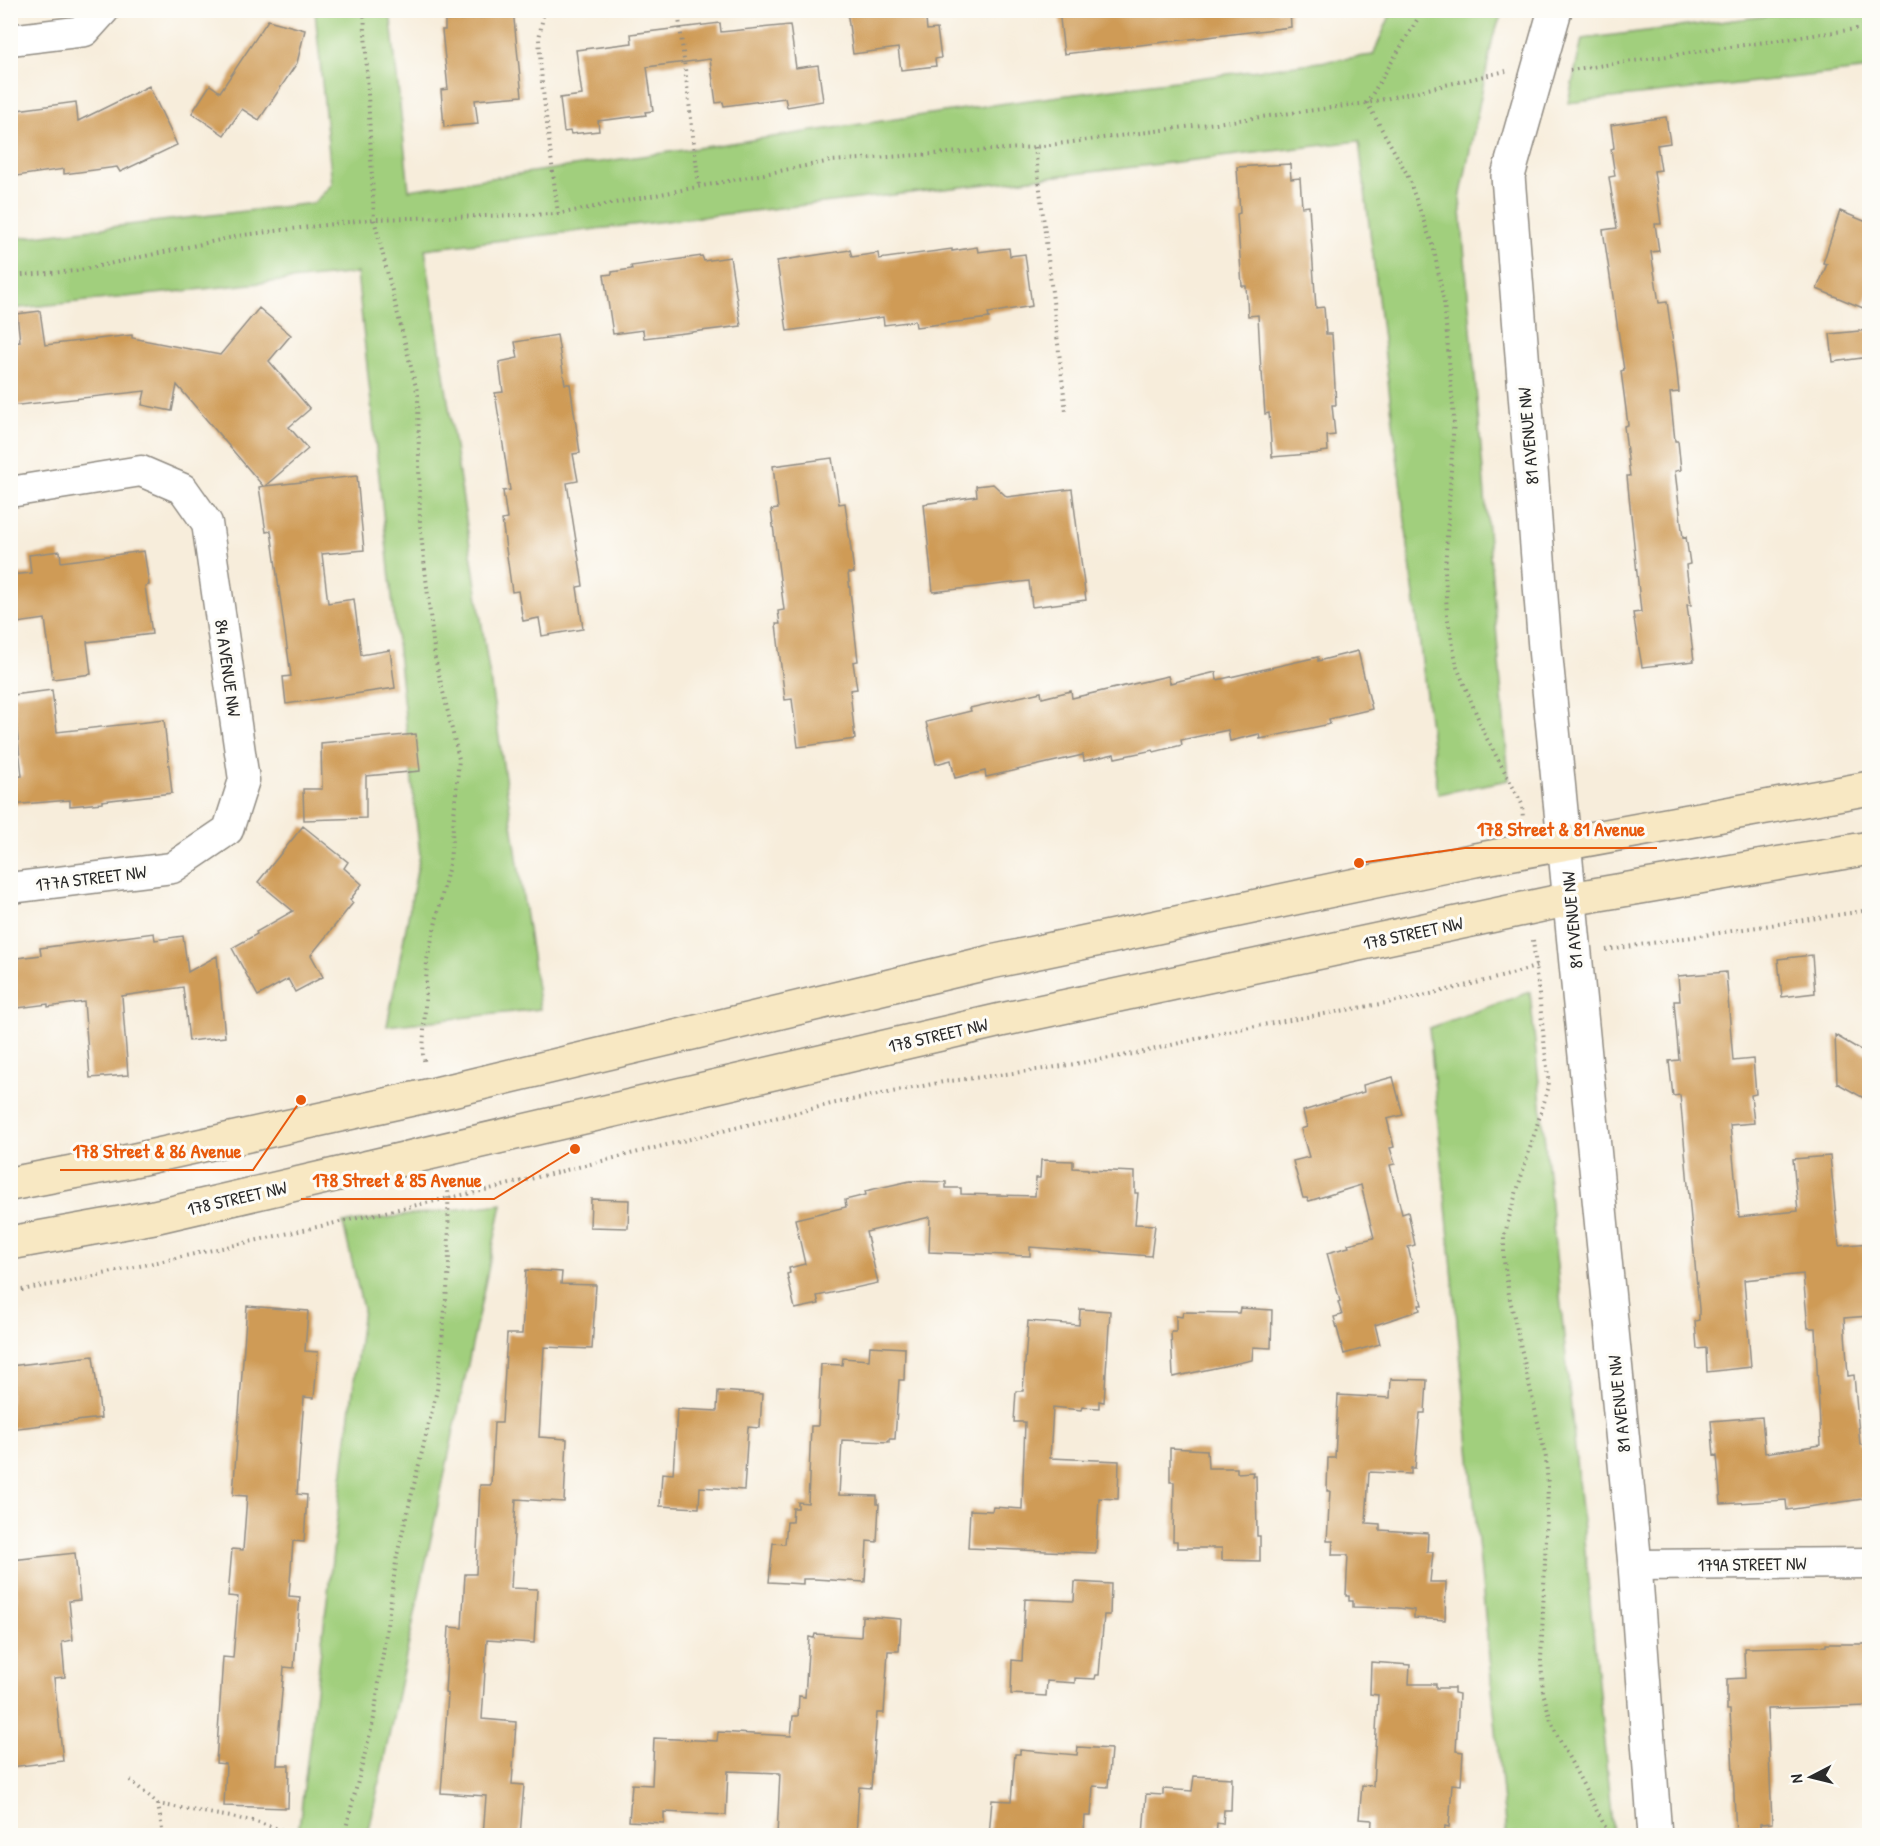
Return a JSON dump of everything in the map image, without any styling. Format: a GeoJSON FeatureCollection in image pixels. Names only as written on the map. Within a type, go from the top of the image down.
{"type":"FeatureCollection","features":[{"type":"Feature","properties":{"kind":"main road"},"geometry":{"type":"LineString","coordinates":[[10,1184],[130,1161],[431,1095],[991,962],[1463,862],[1869,788]]}},
{"type":"Feature","properties":{"kind":"main road","name":"178 STREET NW"},"geometry":{"type":"LineString","coordinates":[[10,1243],[154,1217],[1001,1020],[1570,899],[1869,848]]}},
{"type":"Feature","properties":{"kind":"street","name":"81 AVENUE NW"},"geometry":{"type":"LineString","coordinates":[[1555,10],[1508,176],[1545,648],[1635,1565],[1655,1836]]}},
{"type":"Feature","properties":{"kind":"street"},"geometry":{"type":"LineString","coordinates":[[10,40],[95,21]]}},
{"type":"Feature","properties":{"kind":"street","name":"84 AVENUE NW"},"geometry":{"type":"LineString","coordinates":[[10,492],[141,471],[183,489],[207,523],[244,780],[228,830],[172,868]]}},
{"type":"Feature","properties":{"kind":"street","name":"177A STREET NW"},"geometry":{"type":"LineString","coordinates":[[10,888],[172,868]]}},
{"type":"Feature","properties":{"kind":"street","name":"179A STREET NW"},"geometry":{"type":"LineString","coordinates":[[1635,1565],[1869,1563]]}},
{"type":"Feature","properties":{"kind":"path"},"geometry":{"type":"LineString","coordinates":[[364,10],[374,219],[418,394],[421,536],[435,658],[459,759],[450,861],[427,960],[423,1054],[431,1095]]}},
{"type":"Feature","properties":{"kind":"path"},"geometry":{"type":"LineString","coordinates":[[544,10],[539,39],[542,83],[558,214]]}},
{"type":"Feature","properties":{"kind":"path"},"geometry":{"type":"LineString","coordinates":[[678,10],[699,186]]}},
{"type":"Feature","properties":{"kind":"path"},"geometry":{"type":"LineString","coordinates":[[1367,103],[1422,10]]}},
{"type":"Feature","properties":{"kind":"path"},"geometry":{"type":"LineString","coordinates":[[10,276],[76,271],[243,235],[374,219],[558,214],[831,160],[1035,147],[1367,103],[1501,71],[1561,72],[1869,27]]}},
{"type":"Feature","properties":{"kind":"path"},"geometry":{"type":"LineString","coordinates":[[1367,103],[1407,174],[1434,250],[1444,302],[1454,419],[1445,570],[1447,615],[1456,667],[1485,735],[1522,804],[1524,852]]}},
{"type":"Feature","properties":{"kind":"path"},"geometry":{"type":"LineString","coordinates":[[1035,147],[1066,412]]}},
{"type":"Feature","properties":{"kind":"path"},"geometry":{"type":"LineString","coordinates":[[1529,909],[1549,1086],[1511,1210],[1504,1238],[1504,1261],[1509,1294],[1546,1458],[1548,1486],[1541,1660],[1543,1692],[1559,1739],[1610,1836]]}},
{"type":"Feature","properties":{"kind":"path"},"geometry":{"type":"LineString","coordinates":[[10,1292],[67,1282],[494,1188],[842,1102],[943,1082],[1044,1069],[1139,1053],[1228,1031],[1414,998],[1505,976],[1575,954],[1633,948],[1869,910]]}},
{"type":"Feature","properties":{"kind":"path"},"geometry":{"type":"LineString","coordinates":[[344,1836],[374,1718],[397,1555],[437,1390],[449,1269],[448,1181],[442,1151]]}},
{"type":"Feature","properties":{"kind":"path"},"geometry":{"type":"LineString","coordinates":[[130,1780],[158,1804],[253,1821],[302,1836]]}},
{"type":"Feature","properties":{"kind":"path"},"geometry":{"type":"LineString","coordinates":[[158,1804],[163,1836]]}},
{"type":"Feature","properties":{"kind":"green space"},"geometry":{"type":"Polygon","coordinates":[[[315,11],[390,11],[409,190],[992,105],[1373,55],[1392,11],[1503,11],[1493,37],[1460,199],[1509,780],[1438,794],[1359,141],[425,249],[540,1009],[387,1026],[420,855],[357,273],[11,309],[10,239],[314,203],[332,184],[315,11]]]}},
{"type":"Feature","properties":{"kind":"green space"},"geometry":{"type":"Polygon","coordinates":[[[1808,11],[1869,11],[1869,69],[1568,103],[1582,39],[1808,11]]]}},
{"type":"Feature","properties":{"kind":"green space"},"geometry":{"type":"Polygon","coordinates":[[[1530,992],[1613,1835],[1506,1835],[1429,1028],[1530,992]]]}},
{"type":"Feature","properties":{"kind":"green space"},"geometry":{"type":"Polygon","coordinates":[[[502,1204],[368,1835],[298,1835],[363,1309],[343,1223],[502,1204]]]}},
{"type":"Feature","properties":{"kind":"building"},"geometry":{"type":"Polygon","coordinates":[[[487,10],[513,10],[522,96],[475,100],[478,124],[444,127],[441,90],[448,89],[442,30],[445,30],[445,21],[487,17],[487,10]]]}},
{"type":"Feature","properties":{"kind":"building"},"geometry":{"type":"Polygon","coordinates":[[[847,10],[925,10],[927,30],[937,29],[941,58],[935,59],[936,66],[901,70],[898,48],[853,54],[847,10]]]}},
{"type":"Feature","properties":{"kind":"building"},"geometry":{"type":"Polygon","coordinates":[[[1059,10],[1290,10],[1291,27],[1064,54],[1059,10]]]}},
{"type":"Feature","properties":{"kind":"building"},"geometry":{"type":"Polygon","coordinates":[[[268,20],[305,30],[297,63],[259,120],[242,109],[224,135],[192,113],[210,85],[220,92],[268,20]]]}},
{"type":"Feature","properties":{"kind":"building"},"geometry":{"type":"Polygon","coordinates":[[[720,23],[721,32],[790,25],[796,68],[818,65],[823,101],[787,107],[785,98],[724,106],[723,102],[716,103],[710,59],[647,67],[653,111],[645,112],[646,115],[598,121],[599,131],[571,134],[570,131],[564,132],[560,98],[582,95],[576,50],[632,43],[631,34],[720,23]]]}},
{"type":"Feature","properties":{"kind":"building"},"geometry":{"type":"Polygon","coordinates":[[[149,86],[177,145],[120,172],[117,167],[64,174],[64,169],[10,177],[10,111],[76,102],[78,121],[149,86]]]}},
{"type":"Feature","properties":{"kind":"building"},"geometry":{"type":"Polygon","coordinates":[[[1666,117],[1670,143],[1657,145],[1661,170],[1654,171],[1661,224],[1655,224],[1659,251],[1651,252],[1659,303],[1667,302],[1679,392],[1670,393],[1675,441],[1678,441],[1681,470],[1675,471],[1683,538],[1686,537],[1690,564],[1686,565],[1691,605],[1687,605],[1694,661],[1642,667],[1633,613],[1641,612],[1627,476],[1630,476],[1624,426],[1628,425],[1621,371],[1624,370],[1603,230],[1617,228],[1609,177],[1615,176],[1611,149],[1614,148],[1611,125],[1666,117]]]}},
{"type":"Feature","properties":{"kind":"building"},"geometry":{"type":"Polygon","coordinates":[[[1290,164],[1291,179],[1300,178],[1302,207],[1309,206],[1316,308],[1324,307],[1326,334],[1332,334],[1336,405],[1332,405],[1335,435],[1327,436],[1328,451],[1272,457],[1269,413],[1265,414],[1258,315],[1248,316],[1246,286],[1242,286],[1237,214],[1240,213],[1237,167],[1290,164]]]}},
{"type":"Feature","properties":{"kind":"building"},"geometry":{"type":"Polygon","coordinates":[[[1840,211],[1869,223],[1869,291],[1863,308],[1817,289],[1827,264],[1823,263],[1840,211]]]}},
{"type":"Feature","properties":{"kind":"building"},"geometry":{"type":"Polygon","coordinates":[[[977,247],[978,252],[1009,248],[1010,256],[1025,254],[1032,306],[988,313],[989,318],[916,327],[915,321],[884,325],[883,317],[787,331],[777,261],[850,250],[852,257],[878,253],[879,259],[977,247]]]}},
{"type":"Feature","properties":{"kind":"building"},"geometry":{"type":"Polygon","coordinates":[[[702,256],[704,261],[730,257],[741,326],[644,338],[643,330],[613,334],[604,275],[632,269],[631,266],[702,256]]]}},
{"type":"Feature","properties":{"kind":"building"},"geometry":{"type":"Polygon","coordinates":[[[259,308],[291,335],[269,361],[310,409],[289,427],[308,449],[265,486],[357,476],[364,550],[322,554],[328,603],[354,599],[361,655],[390,650],[395,688],[286,704],[283,677],[291,676],[271,531],[266,532],[259,487],[263,486],[177,385],[172,411],[142,405],[145,391],[10,406],[10,343],[20,342],[17,314],[40,311],[45,345],[132,335],[132,338],[220,355],[259,308]]]}},
{"type":"Feature","properties":{"kind":"building"},"geometry":{"type":"Polygon","coordinates":[[[1869,330],[1869,357],[1833,362],[1830,334],[1869,330]]]}},
{"type":"Feature","properties":{"kind":"building"},"geometry":{"type":"Polygon","coordinates":[[[557,335],[565,384],[570,384],[580,453],[573,454],[578,481],[567,483],[583,586],[577,587],[583,629],[542,636],[539,618],[523,621],[518,591],[512,592],[502,520],[507,519],[503,491],[510,490],[495,393],[503,392],[499,362],[518,358],[515,342],[557,335]]]}},
{"type":"Feature","properties":{"kind":"building"},"geometry":{"type":"Polygon","coordinates":[[[832,458],[839,504],[845,503],[854,573],[848,573],[858,661],[853,662],[857,689],[850,690],[855,739],[798,747],[792,699],[785,700],[776,624],[780,624],[778,611],[784,610],[771,510],[778,509],[773,466],[832,458]]]}},
{"type":"Feature","properties":{"kind":"building"},"geometry":{"type":"Polygon","coordinates":[[[993,484],[1007,497],[1072,489],[1086,600],[1032,607],[1029,581],[933,592],[924,504],[977,496],[976,486],[993,484]]]}},
{"type":"Feature","properties":{"kind":"building"},"geometry":{"type":"Polygon","coordinates":[[[60,551],[61,562],[144,551],[149,585],[145,586],[152,634],[87,642],[91,674],[53,679],[45,619],[10,624],[10,575],[31,573],[29,555],[60,551]]]}},
{"type":"Feature","properties":{"kind":"building"},"geometry":{"type":"Polygon","coordinates":[[[1358,651],[1372,709],[1329,719],[1330,724],[1260,739],[1259,734],[1230,741],[1228,730],[1181,740],[1182,745],[1154,752],[1153,750],[1115,758],[1114,754],[1084,761],[1083,755],[986,777],[985,771],[955,778],[951,760],[936,764],[926,722],[971,711],[970,708],[1041,692],[1042,698],[1071,691],[1072,698],[1168,676],[1170,683],[1216,672],[1217,680],[1318,657],[1318,661],[1358,651]]]}},
{"type":"Feature","properties":{"kind":"building"},"geometry":{"type":"Polygon","coordinates":[[[52,690],[57,732],[164,720],[172,793],[70,806],[70,800],[10,805],[10,777],[22,776],[13,695],[52,690]]]}},
{"type":"Feature","properties":{"kind":"building"},"geometry":{"type":"Polygon","coordinates":[[[416,734],[420,771],[366,776],[366,818],[304,820],[303,789],[322,789],[321,743],[416,734]]]}},
{"type":"Feature","properties":{"kind":"building"},"geometry":{"type":"Polygon","coordinates":[[[303,826],[348,862],[344,868],[362,884],[350,900],[353,903],[311,955],[323,977],[295,992],[288,979],[258,996],[232,948],[293,911],[258,882],[303,826]]]}},
{"type":"Feature","properties":{"kind":"building"},"geometry":{"type":"Polygon","coordinates":[[[154,933],[155,940],[183,936],[188,972],[217,956],[225,1037],[189,1041],[183,987],[122,996],[128,1075],[90,1078],[84,1002],[10,1009],[10,959],[41,955],[40,948],[154,933]]]}},
{"type":"Feature","properties":{"kind":"building"},"geometry":{"type":"Polygon","coordinates":[[[1812,955],[1815,993],[1782,997],[1778,959],[1812,955]]]}},
{"type":"Feature","properties":{"kind":"building"},"geometry":{"type":"Polygon","coordinates":[[[1726,972],[1733,1061],[1753,1059],[1756,1094],[1751,1095],[1754,1123],[1730,1125],[1739,1217],[1798,1211],[1793,1159],[1830,1156],[1839,1246],[1869,1243],[1869,1316],[1844,1318],[1848,1376],[1854,1375],[1860,1445],[1869,1444],[1869,1498],[1787,1510],[1786,1500],[1721,1504],[1717,1455],[1714,1456],[1711,1421],[1762,1417],[1765,1453],[1821,1445],[1815,1328],[1808,1328],[1803,1274],[1744,1280],[1751,1367],[1707,1372],[1706,1348],[1697,1349],[1695,1321],[1699,1320],[1699,1309],[1680,1095],[1673,1096],[1669,1061],[1679,1060],[1674,1001],[1680,1001],[1678,976],[1726,972]]]}},
{"type":"Feature","properties":{"kind":"building"},"geometry":{"type":"Polygon","coordinates":[[[1835,1035],[1869,1055],[1869,1101],[1837,1083],[1835,1035]]]}},
{"type":"Feature","properties":{"kind":"building"},"geometry":{"type":"Polygon","coordinates":[[[1393,1077],[1403,1115],[1387,1119],[1394,1147],[1390,1148],[1395,1164],[1390,1165],[1402,1214],[1408,1212],[1415,1245],[1408,1247],[1422,1305],[1419,1305],[1420,1310],[1375,1325],[1380,1344],[1344,1354],[1334,1317],[1342,1315],[1338,1302],[1340,1301],[1327,1253],[1349,1247],[1348,1244],[1374,1238],[1361,1185],[1309,1201],[1303,1198],[1293,1161],[1309,1157],[1301,1129],[1307,1127],[1303,1111],[1364,1092],[1363,1085],[1393,1077]]]}},
{"type":"Feature","properties":{"kind":"building"},"geometry":{"type":"Polygon","coordinates":[[[1041,1160],[1073,1161],[1073,1168],[1088,1170],[1135,1172],[1135,1193],[1138,1193],[1135,1224],[1155,1225],[1151,1256],[1030,1247],[1030,1256],[929,1252],[930,1217],[866,1232],[878,1283],[817,1296],[819,1304],[795,1309],[787,1274],[790,1273],[789,1268],[805,1264],[795,1219],[846,1207],[845,1200],[866,1195],[865,1191],[910,1181],[946,1182],[946,1188],[961,1188],[961,1194],[1035,1196],[1036,1178],[1040,1178],[1041,1160]]]}},
{"type":"Feature","properties":{"kind":"building"},"geometry":{"type":"Polygon","coordinates":[[[591,1199],[629,1200],[628,1228],[590,1227],[591,1199]]]}},
{"type":"Feature","properties":{"kind":"building"},"geometry":{"type":"Polygon","coordinates":[[[526,1270],[562,1272],[561,1284],[596,1285],[592,1349],[544,1347],[539,1437],[567,1439],[564,1502],[516,1499],[511,1588],[537,1589],[534,1643],[487,1640],[482,1719],[516,1722],[512,1784],[524,1785],[520,1836],[483,1836],[486,1796],[441,1793],[448,1694],[445,1693],[449,1627],[462,1628],[465,1574],[476,1574],[480,1485],[491,1485],[494,1423],[502,1423],[507,1334],[522,1334],[526,1270]]]}},
{"type":"Feature","properties":{"kind":"building"},"geometry":{"type":"Polygon","coordinates":[[[247,1306],[308,1311],[305,1351],[318,1352],[314,1398],[304,1397],[297,1494],[307,1495],[304,1542],[293,1541],[289,1596],[300,1597],[294,1668],[284,1667],[279,1728],[277,1765],[289,1765],[288,1808],[224,1806],[226,1764],[216,1763],[223,1657],[233,1658],[238,1597],[228,1596],[232,1549],[243,1550],[247,1496],[233,1495],[247,1306]]]}},
{"type":"Feature","properties":{"kind":"building"},"geometry":{"type":"Polygon","coordinates":[[[1240,1308],[1272,1310],[1271,1348],[1253,1347],[1252,1360],[1173,1377],[1171,1332],[1176,1332],[1176,1316],[1182,1317],[1183,1312],[1239,1313],[1240,1308]]]}},
{"type":"Feature","properties":{"kind":"building"},"geometry":{"type":"Polygon","coordinates":[[[1080,1309],[1110,1311],[1104,1402],[1099,1401],[1099,1408],[1082,1407],[1081,1410],[1053,1407],[1050,1458],[1119,1461],[1118,1499],[1099,1498],[1096,1553],[968,1548],[970,1510],[992,1511],[993,1507],[1022,1509],[1025,1422],[1014,1422],[1016,1391],[1023,1391],[1028,1321],[1079,1325],[1080,1309]]]}},
{"type":"Feature","properties":{"kind":"building"},"geometry":{"type":"Polygon","coordinates":[[[870,1346],[905,1348],[904,1380],[899,1380],[895,1439],[889,1439],[889,1442],[842,1440],[839,1495],[877,1496],[877,1504],[879,1504],[877,1542],[867,1541],[865,1582],[803,1579],[803,1584],[769,1582],[773,1543],[785,1544],[787,1522],[792,1522],[793,1508],[798,1508],[798,1502],[808,1503],[811,1426],[818,1426],[821,1364],[842,1365],[843,1358],[869,1360],[870,1346]]]}},
{"type":"Feature","properties":{"kind":"building"},"geometry":{"type":"Polygon","coordinates":[[[93,1356],[101,1418],[10,1429],[10,1366],[93,1356]]]}},
{"type":"Feature","properties":{"kind":"building"},"geometry":{"type":"Polygon","coordinates":[[[1391,1379],[1427,1380],[1425,1413],[1420,1413],[1415,1468],[1411,1468],[1411,1474],[1369,1472],[1366,1523],[1380,1524],[1380,1530],[1428,1533],[1427,1552],[1433,1552],[1430,1582],[1446,1582],[1445,1620],[1414,1618],[1414,1610],[1353,1607],[1353,1601],[1349,1601],[1349,1596],[1346,1596],[1348,1555],[1332,1555],[1333,1541],[1327,1541],[1330,1491],[1327,1491],[1328,1458],[1335,1458],[1338,1395],[1390,1398],[1391,1379]]]}},
{"type":"Feature","properties":{"kind":"building"},"geometry":{"type":"Polygon","coordinates":[[[718,1391],[762,1394],[760,1428],[748,1427],[744,1490],[700,1487],[699,1508],[660,1506],[662,1473],[673,1474],[677,1409],[717,1411],[718,1391]]]}},
{"type":"Feature","properties":{"kind":"building"},"geometry":{"type":"Polygon","coordinates":[[[1170,1448],[1207,1450],[1208,1468],[1237,1468],[1237,1473],[1253,1472],[1252,1476],[1256,1476],[1257,1536],[1260,1536],[1260,1561],[1222,1560],[1222,1548],[1177,1548],[1177,1541],[1173,1541],[1174,1482],[1170,1482],[1170,1448]]]}},
{"type":"Feature","properties":{"kind":"building"},"geometry":{"type":"Polygon","coordinates":[[[75,1553],[80,1600],[69,1601],[73,1640],[62,1642],[65,1677],[54,1678],[63,1761],[10,1767],[10,1601],[17,1601],[12,1560],[75,1553]]]}},
{"type":"Feature","properties":{"kind":"building"},"geometry":{"type":"Polygon","coordinates":[[[1075,1582],[1111,1584],[1110,1615],[1104,1615],[1099,1675],[1096,1675],[1095,1679],[1075,1678],[1075,1683],[1047,1681],[1046,1696],[1011,1694],[1012,1660],[1022,1661],[1025,1599],[1074,1601],[1075,1582]]]}},
{"type":"Feature","properties":{"kind":"building"},"geometry":{"type":"Polygon","coordinates":[[[862,1616],[901,1619],[899,1651],[888,1651],[884,1713],[877,1713],[871,1788],[859,1787],[856,1836],[777,1836],[780,1773],[728,1771],[726,1815],[664,1812],[664,1823],[629,1821],[632,1784],[652,1785],[654,1738],[717,1741],[718,1732],[791,1736],[793,1716],[798,1716],[799,1696],[805,1697],[809,1637],[814,1638],[815,1634],[861,1637],[862,1616]]]}},
{"type":"Feature","properties":{"kind":"building"},"geometry":{"type":"Polygon","coordinates":[[[1826,1644],[1869,1644],[1869,1706],[1767,1709],[1772,1823],[1760,1824],[1760,1836],[1736,1836],[1727,1679],[1745,1678],[1744,1648],[1826,1646],[1826,1644]]]}},
{"type":"Feature","properties":{"kind":"building"},"geometry":{"type":"Polygon","coordinates":[[[1371,1662],[1410,1665],[1409,1684],[1436,1684],[1436,1688],[1454,1688],[1454,1693],[1459,1694],[1456,1751],[1463,1752],[1461,1785],[1452,1784],[1449,1827],[1445,1826],[1444,1836],[1371,1836],[1372,1820],[1359,1819],[1362,1785],[1373,1786],[1378,1695],[1370,1694],[1371,1662]]]}},
{"type":"Feature","properties":{"kind":"building"},"geometry":{"type":"Polygon","coordinates":[[[1078,1747],[1111,1749],[1108,1787],[1093,1786],[1091,1816],[1085,1816],[1084,1832],[1080,1831],[1080,1836],[1022,1831],[1022,1836],[989,1836],[992,1800],[1011,1801],[1015,1754],[1020,1754],[1020,1750],[1077,1755],[1078,1747]]]}},
{"type":"Feature","properties":{"kind":"building"},"geometry":{"type":"Polygon","coordinates":[[[1194,1776],[1232,1778],[1231,1810],[1224,1810],[1223,1824],[1217,1823],[1216,1836],[1143,1836],[1146,1794],[1163,1795],[1163,1789],[1192,1791],[1194,1776]]]}},
{"type":"Feature","properties":{"kind":"place","name":"178 Street & 81 Avenue"},"geometry":{"type":"Point","coordinates":[1359,863]}},
{"type":"Feature","properties":{"kind":"place","name":"178 Street & 86 Avenue"},"geometry":{"type":"Point","coordinates":[301,1100]}},
{"type":"Feature","properties":{"kind":"place","name":"178 Street & 85 Avenue"},"geometry":{"type":"Point","coordinates":[575,1149]}}]}
